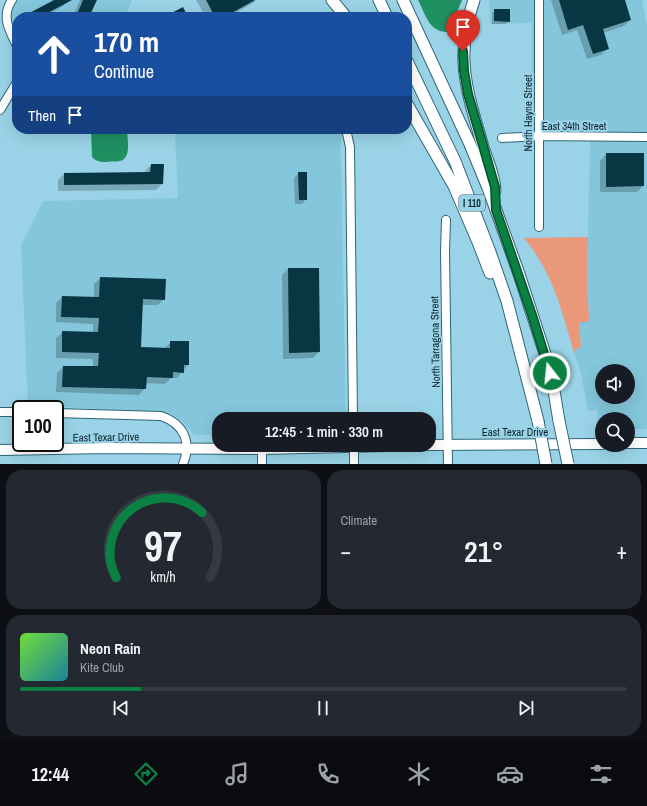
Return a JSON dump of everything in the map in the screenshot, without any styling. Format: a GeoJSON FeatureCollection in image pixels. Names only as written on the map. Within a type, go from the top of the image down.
{"type":"FeatureCollection","features":[{"type":"Feature","properties":{"kind":"highway"},"geometry":{"type":"LineString","coordinates":[[332,0],[342,12]]}},
{"type":"Feature","properties":{"kind":"highway"},"geometry":{"type":"LineString","coordinates":[[379,0],[385,12]]}},
{"type":"Feature","properties":{"kind":"highway","name":"I 110"},"geometry":{"type":"LineString","coordinates":[[403,0],[409,12]]}},
{"type":"Feature","properties":{"kind":"highway"},"geometry":{"type":"LineString","coordinates":[[474,0],[464,36],[464,71],[468,94],[495,187],[496,210]]}},
{"type":"Feature","properties":{"kind":"highway","name":"I 110"},"geometry":{"type":"LineString","coordinates":[[412,19],[469,142],[518,271],[547,360],[568,464]]}},
{"type":"Feature","properties":{"kind":"highway","name":"I 110"},"geometry":{"type":"LineString","coordinates":[[412,71],[455,161],[474,208],[507,301],[538,422],[546,464]]}},
{"type":"Feature","properties":{"kind":"highway"},"geometry":{"type":"LineString","coordinates":[[412,112],[439,158],[459,198],[478,242],[520,350]]}},
{"type":"Feature","properties":{"kind":"main road"},"geometry":{"type":"LineString","coordinates":[[635,443],[647,443]]}},
{"type":"Feature","properties":{"kind":"main road","name":"East Texar Drive"},"geometry":{"type":"LineString","coordinates":[[436,445],[595,444]]}},
{"type":"Feature","properties":{"kind":"main road","name":"East Texar Drive"},"geometry":{"type":"LineString","coordinates":[[0,450],[212,448]]}},
{"type":"Feature","properties":{"kind":"street"},"geometry":{"type":"LineString","coordinates":[[12,0],[8,8],[6,21],[12,36]]}},
{"type":"Feature","properties":{"kind":"street","name":"North Hayne Street"},"geometry":{"type":"LineString","coordinates":[[539,0],[539,227]]}},
{"type":"Feature","properties":{"kind":"street"},"geometry":{"type":"LineString","coordinates":[[0,110],[12,90]]}},
{"type":"Feature","properties":{"kind":"street"},"geometry":{"type":"LineString","coordinates":[[347,134],[350,154],[353,412]]}},
{"type":"Feature","properties":{"kind":"street","name":"East 34th Street"},"geometry":{"type":"LineString","coordinates":[[502,138],[539,136],[647,137]]}},
{"type":"Feature","properties":{"kind":"street","name":"North Tarragona Street"},"geometry":{"type":"LineString","coordinates":[[446,220],[445,251],[448,464]]}},
{"type":"Feature","properties":{"kind":"street"},"geometry":{"type":"LineString","coordinates":[[0,412],[12,412]]}},
{"type":"Feature","properties":{"kind":"street","name":"East Texar Drive"},"geometry":{"type":"LineString","coordinates":[[64,413],[161,416],[171,421],[180,429],[184,435],[188,448]]}},
{"type":"Feature","properties":{"kind":"street"},"geometry":{"type":"LineString","coordinates":[[183,464],[187,456],[188,448]]}},
{"type":"Feature","properties":{"kind":"street"},"geometry":{"type":"LineString","coordinates":[[262,452],[262,464]]}},
{"type":"Feature","properties":{"kind":"street"},"geometry":{"type":"LineString","coordinates":[[354,452],[354,464]]}},
{"type":"Feature","properties":{"kind":"shaded area"},"geometry":{"type":"Polygon","coordinates":[[[17,0],[132,0],[127,12],[12,12],[12,27],[10,20],[11,10],[17,0]]]}},
{"type":"Feature","properties":{"kind":"shaded area"},"geometry":{"type":"Polygon","coordinates":[[[418,0],[462,0],[449,32],[437,30],[429,22],[418,0]]]}},
{"type":"Feature","properties":{"kind":"shaded area"},"geometry":{"type":"Polygon","coordinates":[[[489,0],[536,0],[535,132],[532,133],[532,23],[490,24],[489,0]]]}},
{"type":"Feature","properties":{"kind":"shaded area"},"geometry":{"type":"Polygon","coordinates":[[[543,0],[642,0],[647,25],[647,133],[542,132],[543,0]]]}},
{"type":"Feature","properties":{"kind":"shaded area"},"geometry":{"type":"Polygon","coordinates":[[[91,134],[127,134],[128,147],[124,159],[120,161],[103,162],[97,161],[92,157],[91,134]]]}},
{"type":"Feature","properties":{"kind":"shaded area"},"geometry":{"type":"Polygon","coordinates":[[[177,134],[342,134],[340,150],[346,412],[212,412],[212,435],[194,435],[184,423],[171,413],[64,407],[64,400],[28,400],[21,246],[43,201],[178,198],[175,135],[177,134]]]}},
{"type":"Feature","properties":{"kind":"shaded area"},"geometry":{"type":"Polygon","coordinates":[[[590,141],[647,141],[647,429],[635,429],[635,412],[588,411],[581,374],[574,352],[581,346],[579,323],[589,320],[587,277],[590,141]]]}},
{"type":"Feature","properties":{"kind":"shaded area"},"geometry":{"type":"Polygon","coordinates":[[[588,237],[587,277],[589,321],[579,323],[581,346],[574,352],[560,306],[549,278],[534,251],[524,238],[588,237]]]}},
{"type":"Feature","properties":{"kind":"building"},"geometry":{"type":"Polygon","coordinates":[[[54,0],[72,0],[49,12],[31,12],[54,0]]]}},
{"type":"Feature","properties":{"kind":"building"},"geometry":{"type":"Polygon","coordinates":[[[83,0],[97,0],[91,12],[78,12],[83,0]]]}},
{"type":"Feature","properties":{"kind":"building"},"geometry":{"type":"Polygon","coordinates":[[[206,0],[255,0],[234,12],[212,12],[206,0]]]}},
{"type":"Feature","properties":{"kind":"building"},"geometry":{"type":"Polygon","coordinates":[[[559,0],[625,0],[631,20],[603,29],[609,49],[593,54],[583,25],[568,30],[559,0]]]}},
{"type":"Feature","properties":{"kind":"building"},"geometry":{"type":"Polygon","coordinates":[[[183,7],[186,12],[174,12],[183,7]]]}},
{"type":"Feature","properties":{"kind":"building"},"geometry":{"type":"Polygon","coordinates":[[[494,9],[510,9],[510,22],[494,21],[494,9]]]}},
{"type":"Feature","properties":{"kind":"building"},"geometry":{"type":"Polygon","coordinates":[[[606,153],[644,153],[644,186],[606,187],[606,153]]]}},
{"type":"Feature","properties":{"kind":"building"},"geometry":{"type":"Polygon","coordinates":[[[151,164],[164,164],[163,184],[64,185],[64,173],[150,172],[151,164]]]}},
{"type":"Feature","properties":{"kind":"building"},"geometry":{"type":"Polygon","coordinates":[[[298,172],[307,172],[307,200],[299,200],[298,172]]]}},
{"type":"Feature","properties":{"kind":"building"},"geometry":{"type":"Polygon","coordinates":[[[288,268],[319,268],[320,352],[289,353],[288,268]]]}},
{"type":"Feature","properties":{"kind":"building"},"geometry":{"type":"Polygon","coordinates":[[[100,277],[166,279],[165,300],[143,299],[141,347],[170,348],[170,341],[189,341],[189,365],[184,365],[184,373],[173,372],[173,378],[147,377],[146,389],[62,387],[63,366],[98,366],[99,353],[62,352],[62,331],[98,332],[99,318],[61,317],[62,296],[99,297],[100,277]]]}},
{"type":"Feature","properties":{"kind":"route"},"geometry":{"type":"LineString","coordinates":[[463,51],[464,71],[468,94],[495,187],[496,210],[518,271],[550,373]]}}]}
